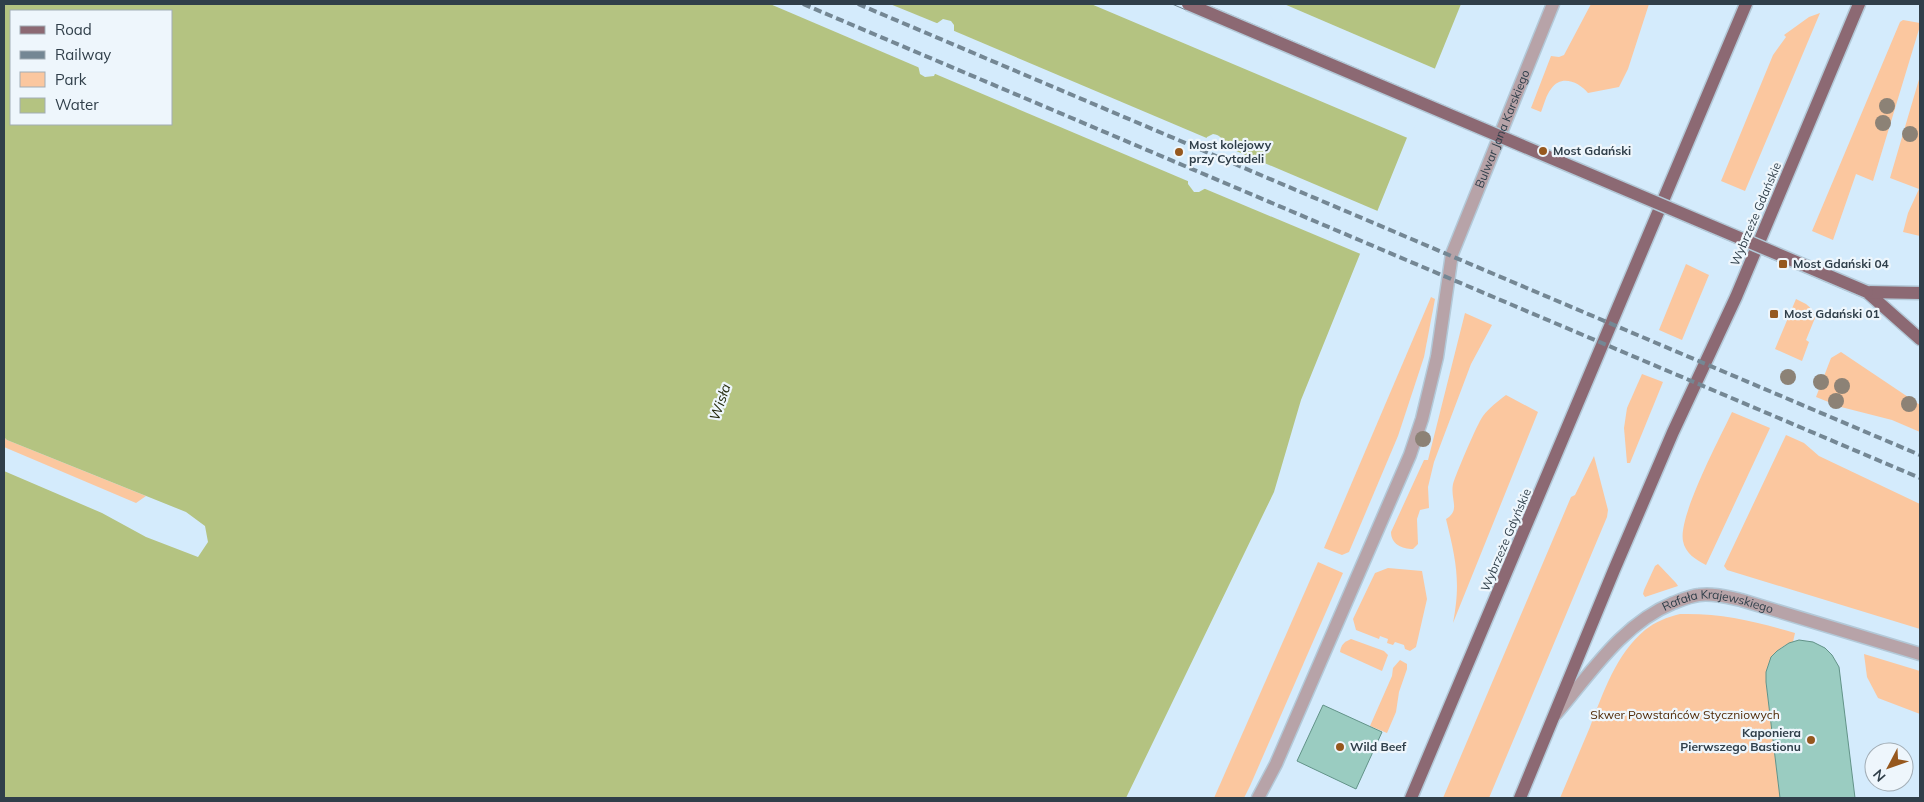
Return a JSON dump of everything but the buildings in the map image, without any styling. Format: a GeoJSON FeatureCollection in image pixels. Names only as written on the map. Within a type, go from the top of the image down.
{"type":"FeatureCollection","features":[{"type":"Feature","properties":{"kind":"main road"},"geometry":{"type":"LineString","coordinates":[[1188,4],[1867,292],[1920,339]]}},
{"type":"Feature","properties":{"kind":"main road","name":"Wybrzeże Gdyńskie"},"geometry":{"type":"LineString","coordinates":[[1411,798],[1746,4]]}},
{"type":"Feature","properties":{"kind":"main road","name":"Wybrzeże Gdańskie"},"geometry":{"type":"LineString","coordinates":[[1555,715],[1673,432],[1736,297],[1860,4]]}},
{"type":"Feature","properties":{"kind":"main road"},"geometry":{"type":"LineString","coordinates":[[1867,292],[1920,294]]}},
{"type":"Feature","properties":{"kind":"main road"},"geometry":{"type":"LineString","coordinates":[[1520,798],[1555,715]]}},
{"type":"Feature","properties":{"kind":"street","name":"Bulwar Jana Karskiego"},"geometry":{"type":"LineString","coordinates":[[1258,798],[1276,764],[1410,455],[1422,419],[1437,357],[1452,254],[1553,4]]}},
{"type":"Feature","properties":{"kind":"street","name":"Rafała Krajewskiego"},"geometry":{"type":"LineString","coordinates":[[1555,715],[1631,628],[1659,609],[1698,595],[1714,595],[1740,600],[1920,654]]}},
{"type":"Feature","properties":{"kind":"green space"},"geometry":{"type":"Polygon","coordinates":[[[1591,4],[1649,4],[1628,69],[1619,87],[1588,93],[1570,81],[1560,82],[1555,84],[1549,91],[1541,112],[1531,108],[1551,56],[1559,57],[1564,55],[1591,4]]]}},
{"type":"Feature","properties":{"kind":"green space"},"geometry":{"type":"Polygon","coordinates":[[[1820,13],[1745,191],[1721,181],[1773,55],[1786,37],[1784,35],[1809,17],[1820,13]]]}},
{"type":"Feature","properties":{"kind":"green space"},"geometry":{"type":"Polygon","coordinates":[[[1903,20],[1920,23],[1920,26],[1873,181],[1856,174],[1833,240],[1812,231],[1900,22],[1903,20]]]}},
{"type":"Feature","properties":{"kind":"green space"},"geometry":{"type":"Polygon","coordinates":[[[1920,76],[1920,236],[1903,232],[1908,213],[1919,189],[1890,178],[1920,76]]]}},
{"type":"Feature","properties":{"kind":"green space"},"geometry":{"type":"Polygon","coordinates":[[[1686,264],[1709,275],[1682,340],[1659,330],[1686,264]]]}},
{"type":"Feature","properties":{"kind":"green space"},"geometry":{"type":"Polygon","coordinates":[[[1431,297],[1435,299],[1424,357],[1398,436],[1349,552],[1342,555],[1324,548],[1431,297]]]}},
{"type":"Feature","properties":{"kind":"green space"},"geometry":{"type":"Polygon","coordinates":[[[1796,299],[1814,311],[1815,318],[1806,340],[1809,342],[1802,361],[1775,349],[1796,299]]]}},
{"type":"Feature","properties":{"kind":"green space"},"geometry":{"type":"Polygon","coordinates":[[[1465,313],[1492,325],[1471,364],[1434,462],[1428,487],[1429,508],[1420,510],[1417,519],[1418,544],[1413,549],[1405,548],[1395,543],[1391,532],[1424,460],[1428,460],[1465,313]]]}},
{"type":"Feature","properties":{"kind":"green space"},"geometry":{"type":"Polygon","coordinates":[[[1841,352],[1920,405],[1920,432],[1892,420],[1841,407],[1816,397],[1831,358],[1841,352]]]}},
{"type":"Feature","properties":{"kind":"green space"},"geometry":{"type":"Polygon","coordinates":[[[1642,374],[1663,382],[1630,463],[1627,463],[1624,428],[1627,408],[1642,374]]]}},
{"type":"Feature","properties":{"kind":"green space"},"geometry":{"type":"Polygon","coordinates":[[[1506,395],[1538,412],[1453,623],[1457,583],[1446,519],[1453,512],[1454,508],[1453,484],[1480,421],[1488,410],[1506,395]]]}},
{"type":"Feature","properties":{"kind":"green space"},"geometry":{"type":"Polygon","coordinates":[[[1732,412],[1770,428],[1706,565],[1686,549],[1683,541],[1683,529],[1693,496],[1732,412]]]}},
{"type":"Feature","properties":{"kind":"green space"},"geometry":{"type":"Polygon","coordinates":[[[1786,435],[1804,443],[1819,456],[1920,504],[1920,629],[1727,570],[1724,566],[1786,435]]]}},
{"type":"Feature","properties":{"kind":"green space"},"geometry":{"type":"Polygon","coordinates":[[[4,437],[7,440],[146,496],[136,503],[4,447],[4,437]]]}},
{"type":"Feature","properties":{"kind":"green space"},"geometry":{"type":"Polygon","coordinates":[[[1594,456],[1608,510],[1607,517],[1489,798],[1443,798],[1571,497],[1575,495],[1594,456]]]}},
{"type":"Feature","properties":{"kind":"green space"},"geometry":{"type":"Polygon","coordinates":[[[1318,562],[1343,573],[1250,786],[1244,798],[1214,798],[1318,562]]]}},
{"type":"Feature","properties":{"kind":"green space"},"geometry":{"type":"Polygon","coordinates":[[[1658,564],[1678,586],[1645,597],[1643,594],[1644,590],[1655,566],[1658,564]]]}},
{"type":"Feature","properties":{"kind":"green space"},"geometry":{"type":"Polygon","coordinates":[[[1388,568],[1422,571],[1427,599],[1416,647],[1410,651],[1405,649],[1404,645],[1395,642],[1393,645],[1387,643],[1388,639],[1380,636],[1379,639],[1356,630],[1353,619],[1375,573],[1388,568]]]}},
{"type":"Feature","properties":{"kind":"green space","name":"Skwer Powstańców Styczniowych"},"geometry":{"type":"Polygon","coordinates":[[[1680,614],[1710,615],[1738,619],[1795,633],[1793,642],[1781,648],[1772,657],[1766,676],[1780,798],[1560,798],[1605,688],[1618,662],[1645,630],[1661,620],[1680,614]]]}},
{"type":"Feature","properties":{"kind":"green space"},"geometry":{"type":"Polygon","coordinates":[[[1351,639],[1384,651],[1388,655],[1382,671],[1340,652],[1343,644],[1351,639]]]}},
{"type":"Feature","properties":{"kind":"green space"},"geometry":{"type":"Polygon","coordinates":[[[1864,654],[1920,671],[1920,714],[1878,698],[1867,677],[1864,654]]]}},
{"type":"Feature","properties":{"kind":"green space"},"geometry":{"type":"Polygon","coordinates":[[[1400,660],[1407,664],[1407,669],[1399,692],[1396,712],[1387,733],[1370,726],[1392,676],[1393,668],[1400,660]]]}},
{"type":"Feature","properties":{"kind":"water","name":"Wisła"},"geometry":{"type":"Polygon","coordinates":[[[4,4],[1461,4],[1301,400],[1274,492],[1126,798],[4,798],[4,471],[102,513],[146,537],[198,557],[208,542],[205,526],[186,512],[7,440],[4,437],[4,4]],[[1264,13],[1246,50],[1248,61],[1257,62],[1277,22],[1274,15],[1264,13]],[[943,19],[936,24],[918,65],[920,74],[925,77],[934,76],[954,31],[954,25],[951,21],[943,19]],[[1213,134],[1207,137],[1188,180],[1188,184],[1194,192],[1199,192],[1206,188],[1224,146],[1222,139],[1218,135],[1213,134]]]}},
{"type":"Feature","properties":{"kind":"pier"},"geometry":{"type":"Polygon","coordinates":[[[770,4],[890,4],[939,24],[920,68],[770,4]]]}},
{"type":"Feature","properties":{"kind":"pier"},"geometry":{"type":"Polygon","coordinates":[[[1091,4],[1284,4],[1438,70],[1410,139],[1091,4]],[[1267,14],[1263,17],[1248,51],[1248,56],[1252,60],[1255,60],[1260,54],[1274,22],[1270,15],[1267,14]]]}},
{"type":"Feature","properties":{"kind":"pier"},"geometry":{"type":"Polygon","coordinates":[[[952,30],[1209,139],[1190,182],[933,73],[952,30]]]}},
{"type":"Feature","properties":{"kind":"pier"},"geometry":{"type":"Polygon","coordinates":[[[1222,145],[1380,212],[1363,255],[1203,188],[1222,145]]]}},
{"type":"Feature","properties":{"kind":"tram line"},"geometry":{"type":"LineString","coordinates":[[1172,4],[1864,298]]}},
{"type":"Feature","properties":{"kind":"tram line"},"geometry":{"type":"LineString","coordinates":[[1205,4],[1869,286]]}},
{"type":"Feature","properties":{"kind":"railway"},"geometry":{"type":"LineString","coordinates":[[803,4],[1920,478]]}},
{"type":"Feature","properties":{"kind":"railway"},"geometry":{"type":"LineString","coordinates":[[858,4],[1920,455]]}},
{"type":"Feature","properties":{"kind":"place","name":"Most Gdański"},"geometry":{"type":"Point","coordinates":[1543,151]}},
{"type":"Feature","properties":{"kind":"place","name":"Most kolejowy przy Cytadeli"},"geometry":{"type":"Point","coordinates":[1179,152]}},
{"type":"Feature","properties":{"kind":"place","name":"Most Gdański 04"},"geometry":{"type":"Point","coordinates":[1783,264]}},
{"type":"Feature","properties":{"kind":"place","name":"Most Gdański 01"},"geometry":{"type":"Point","coordinates":[1774,314]}},
{"type":"Feature","properties":{"kind":"place","name":"Kaponiera Pierwszego Bastionu"},"geometry":{"type":"Point","coordinates":[1811,740]}},
{"type":"Feature","properties":{"kind":"place","name":"Wild Beef"},"geometry":{"type":"Point","coordinates":[1340,747]}}]}
